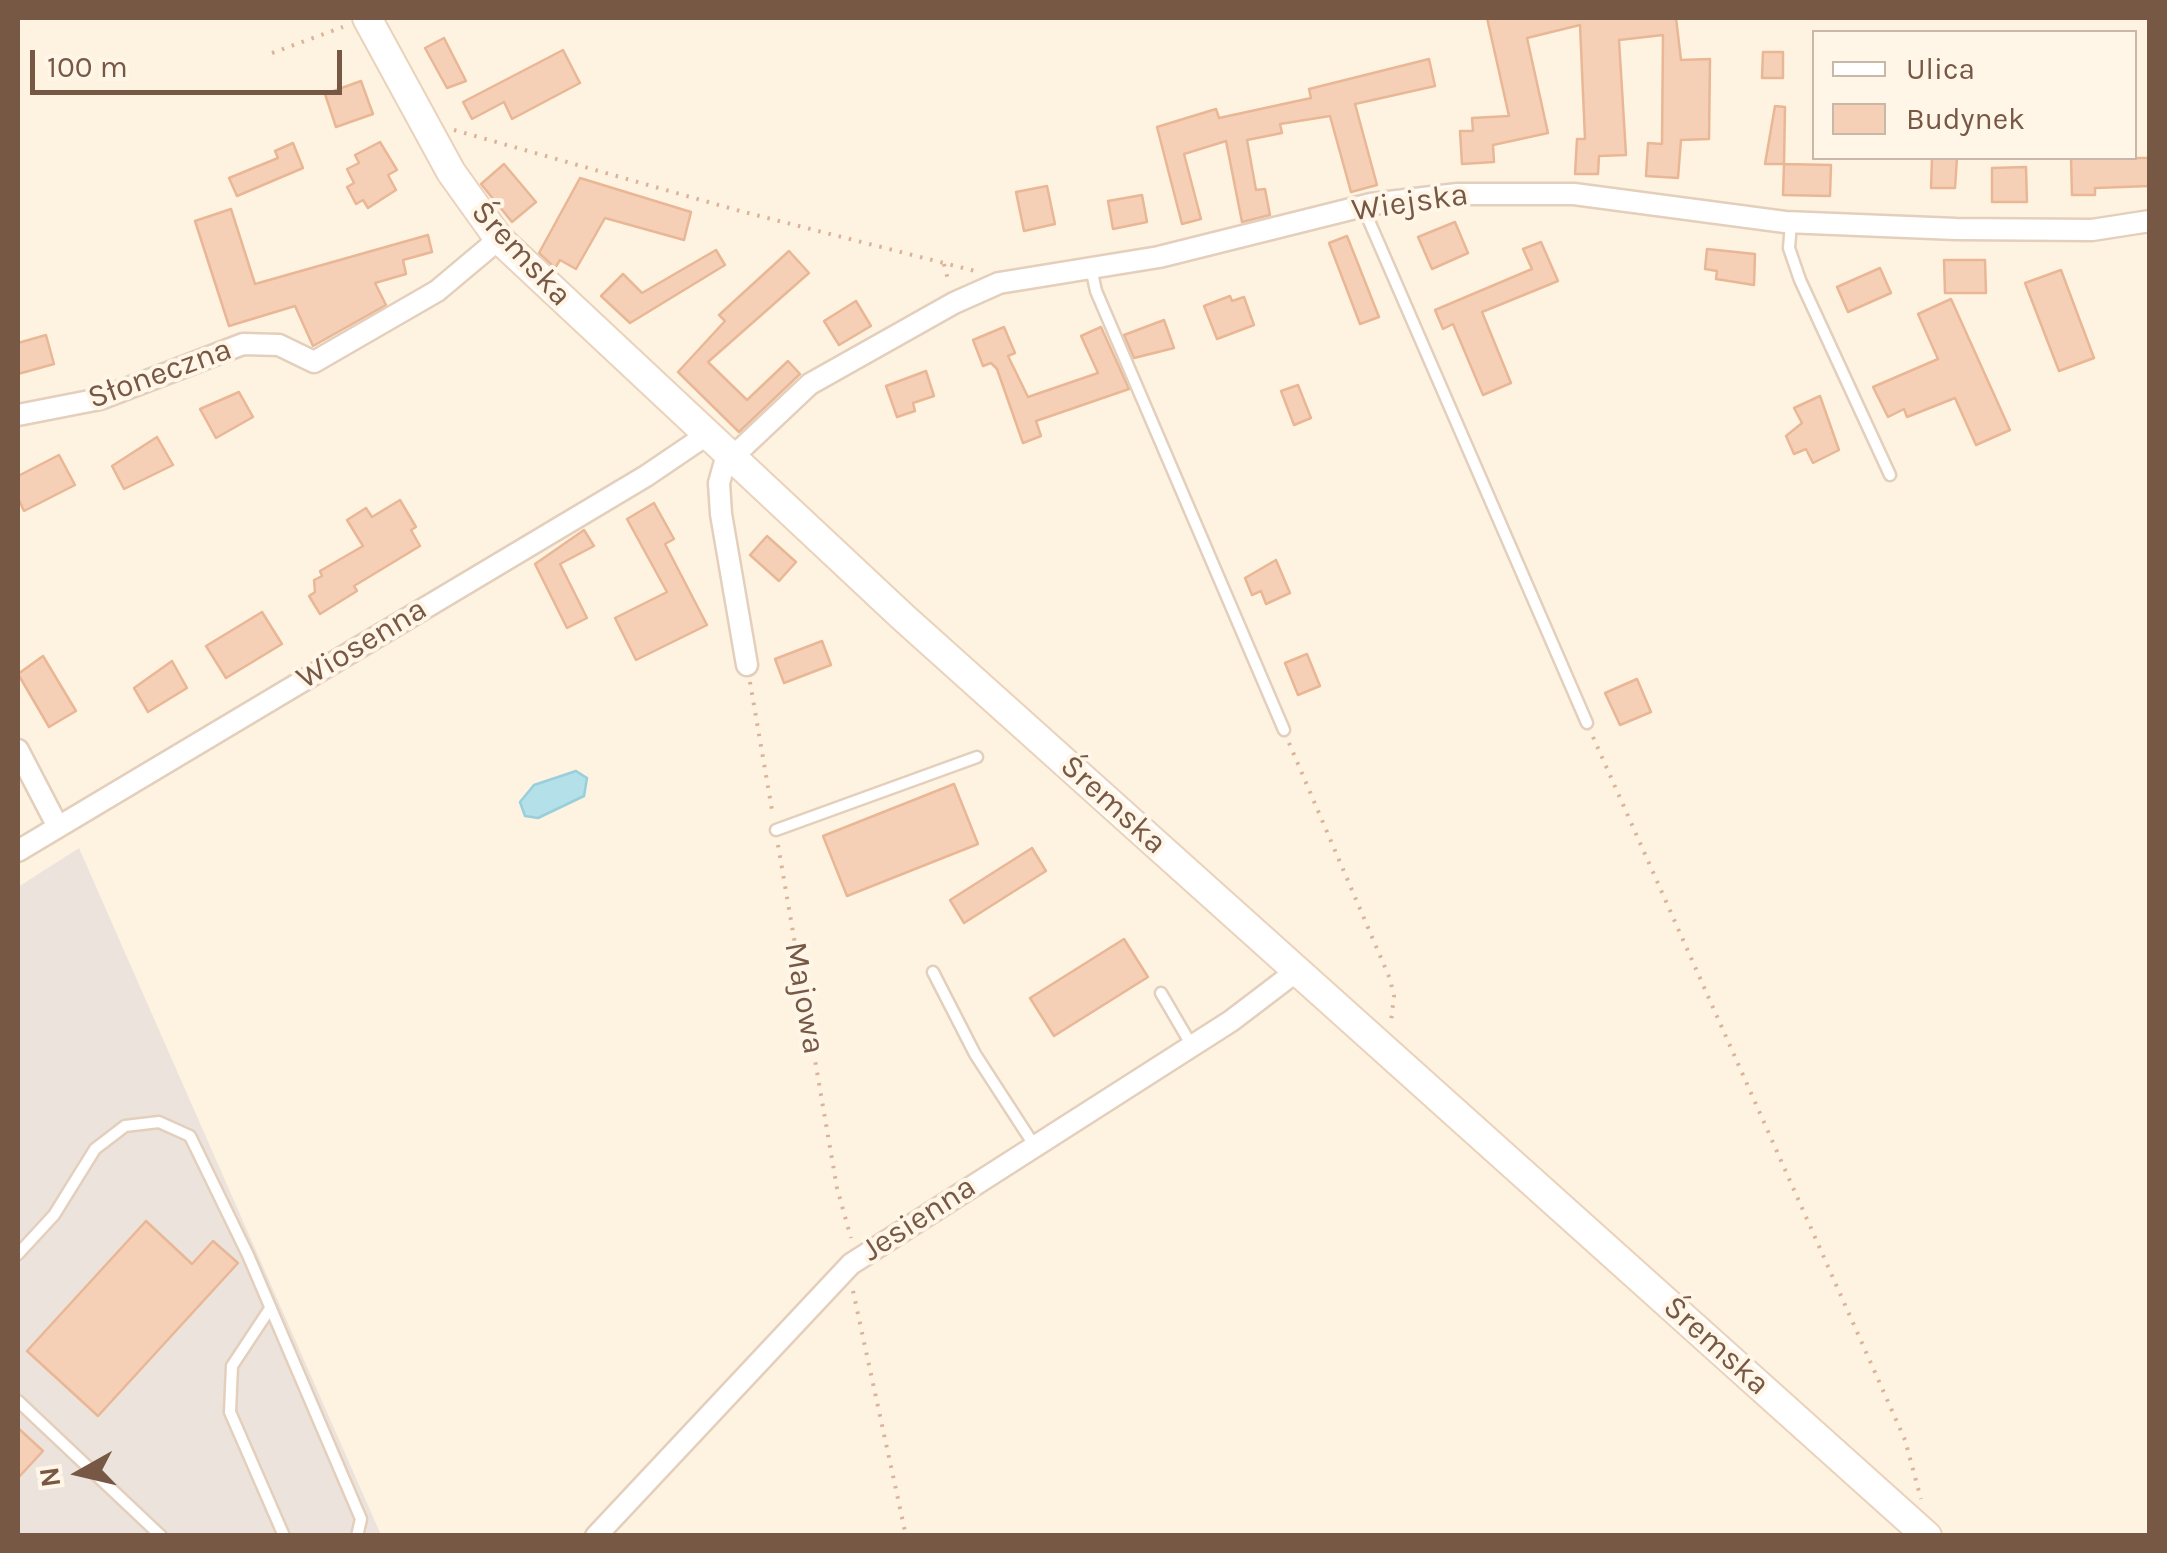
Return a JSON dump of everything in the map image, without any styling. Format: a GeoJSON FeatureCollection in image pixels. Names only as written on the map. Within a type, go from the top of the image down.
{"type":"FeatureCollection","features":[{"type":"Feature","properties":{"kind":"main road","name":"Śremska"},"geometry":{"type":"LineString","coordinates":[[361,20],[431,138],[499,239],[730,459],[1917,1527]]}},
{"type":"Feature","properties":{"kind":"street","name":"Wiejska"},"geometry":{"type":"LineString","coordinates":[[730,459],[810,384],[954,302],[999,282],[1206,246],[1362,206],[1458,194],[1546,192],[1791,222],[2058,231],[2150,220]]}},
{"type":"Feature","properties":{"kind":"street","name":"Słoneczna"},"geometry":{"type":"LineString","coordinates":[[18,415],[100,399],[242,344],[278,344],[314,362],[438,292],[499,239]]}},
{"type":"Feature","properties":{"kind":"street","name":"Wiosenna"},"geometry":{"type":"LineString","coordinates":[[18,852],[646,476],[705,436]]}},
{"type":"Feature","properties":{"kind":"street"},"geometry":{"type":"LineString","coordinates":[[730,459],[719,475],[721,514],[747,666]]}},
{"type":"Feature","properties":{"kind":"street"},"geometry":{"type":"LineString","coordinates":[[18,750],[58,827]]}},
{"type":"Feature","properties":{"kind":"street","name":"Jesienna"},"geometry":{"type":"LineString","coordinates":[[596,1536],[850,1264],[1192,1046],[1298,970]]}},
{"type":"Feature","properties":{"kind":"lane"},"geometry":{"type":"LineString","coordinates":[[1362,206],[1587,724]]}},
{"type":"Feature","properties":{"kind":"lane"},"geometry":{"type":"LineString","coordinates":[[1791,222],[1789,248],[1800,280],[1890,475]]}},
{"type":"Feature","properties":{"kind":"lane"},"geometry":{"type":"LineString","coordinates":[[1090,268],[1096,292],[1284,730]]}},
{"type":"Feature","properties":{"kind":"lane"},"geometry":{"type":"LineString","coordinates":[[776,830],[977,757]]}},
{"type":"Feature","properties":{"kind":"lane"},"geometry":{"type":"LineString","coordinates":[[933,972],[975,1054],[1034,1145]]}},
{"type":"Feature","properties":{"kind":"lane"},"geometry":{"type":"LineString","coordinates":[[1161,993],[1192,1046]]}},
{"type":"Feature","properties":{"kind":"lane"},"geometry":{"type":"LineString","coordinates":[[18,1254],[54,1215],[94,1148],[125,1126],[159,1122],[190,1136],[204,1159],[361,1519],[358,1536]]}},
{"type":"Feature","properties":{"kind":"lane"},"geometry":{"type":"LineString","coordinates":[[269,1310],[232,1366],[230,1412],[284,1536]]}},
{"type":"Feature","properties":{"kind":"lane"},"geometry":{"type":"LineString","coordinates":[[18,1402],[161,1536]]}},
{"type":"Feature","properties":{"kind":"path"},"geometry":{"type":"LineString","coordinates":[[272,52],[361,20]]}},
{"type":"Feature","properties":{"kind":"path"},"geometry":{"type":"LineString","coordinates":[[431,138],[448,130],[465,132],[740,211],[960,266],[999,282]]}},
{"type":"Feature","properties":{"kind":"path","name":"Majowa"},"geometry":{"type":"LineString","coordinates":[[747,666],[837,1188],[854,1246],[848,1282],[864,1327],[906,1536]]}},
{"type":"Feature","properties":{"kind":"path"},"geometry":{"type":"LineString","coordinates":[[1587,724],[1905,1440],[1921,1504],[1917,1527]]}},
{"type":"Feature","properties":{"kind":"path"},"geometry":{"type":"LineString","coordinates":[[1284,730],[1390,979],[1394,1013],[1379,1043]]}},
{"type":"Feature","properties":{"kind":"shaded area"},"geometry":{"type":"Polygon","coordinates":[[[79,848],[381,1535],[18,1536],[18,887],[79,848]]]}},
{"type":"Feature","properties":{"kind":"water"},"geometry":{"type":"Polygon","coordinates":[[[576,771],[587,778],[584,796],[538,818],[525,816],[520,802],[534,785],[576,771]]]}},
{"type":"Feature","properties":{"kind":"building"},"geometry":{"type":"Polygon","coordinates":[[[1487,18],[1676,18],[1681,60],[1710,59],[1709,139],[1681,140],[1678,178],[1646,176],[1648,143],[1662,144],[1663,35],[1619,40],[1626,155],[1599,156],[1598,174],[1575,174],[1577,139],[1585,139],[1580,25],[1527,38],[1548,133],[1493,145],[1494,162],[1462,164],[1460,131],[1473,131],[1472,118],[1509,116],[1487,18]]]}},
{"type":"Feature","properties":{"kind":"building"},"geometry":{"type":"Polygon","coordinates":[[[444,38],[466,81],[447,88],[425,48],[444,38]]]}},
{"type":"Feature","properties":{"kind":"building"},"geometry":{"type":"Polygon","coordinates":[[[563,50],[580,83],[512,119],[504,102],[472,119],[463,102],[563,50]]]}},
{"type":"Feature","properties":{"kind":"building"},"geometry":{"type":"Polygon","coordinates":[[[1763,52],[1783,52],[1783,78],[1762,78],[1763,52]]]}},
{"type":"Feature","properties":{"kind":"building"},"geometry":{"type":"Polygon","coordinates":[[[1429,59],[1435,86],[1355,104],[1377,185],[1351,192],[1330,116],[1280,124],[1282,133],[1247,140],[1256,190],[1265,189],[1270,215],[1242,222],[1226,141],[1184,154],[1201,219],[1182,224],[1157,127],[1216,109],[1219,118],[1311,98],[1309,89],[1429,59]]]}},
{"type":"Feature","properties":{"kind":"building"},"geometry":{"type":"Polygon","coordinates":[[[361,81],[373,114],[336,127],[325,94],[361,81]]]}},
{"type":"Feature","properties":{"kind":"building"},"geometry":{"type":"Polygon","coordinates":[[[1775,106],[1785,107],[1784,164],[1765,164],[1775,106]]]}},
{"type":"Feature","properties":{"kind":"building"},"geometry":{"type":"Polygon","coordinates":[[[380,142],[397,170],[388,175],[396,190],[368,208],[363,200],[356,204],[347,187],[354,183],[347,169],[359,163],[355,155],[380,142]]]}},
{"type":"Feature","properties":{"kind":"building"},"geometry":{"type":"Polygon","coordinates":[[[293,143],[303,168],[237,196],[229,178],[278,158],[275,151],[293,143]]]}},
{"type":"Feature","properties":{"kind":"building"},"geometry":{"type":"Polygon","coordinates":[[[2150,158],[2150,186],[2095,188],[2095,195],[2072,195],[2071,160],[2150,158]]]}},
{"type":"Feature","properties":{"kind":"building"},"geometry":{"type":"Polygon","coordinates":[[[1932,160],[1957,160],[1955,188],[1931,188],[1932,160]]]}},
{"type":"Feature","properties":{"kind":"building"},"geometry":{"type":"Polygon","coordinates":[[[504,164],[536,202],[512,222],[481,184],[504,164]]]}},
{"type":"Feature","properties":{"kind":"building"},"geometry":{"type":"Polygon","coordinates":[[[1784,164],[1831,165],[1830,196],[1783,195],[1784,164]]]}},
{"type":"Feature","properties":{"kind":"building"},"geometry":{"type":"Polygon","coordinates":[[[2026,167],[2027,202],[1992,202],[1992,168],[2026,167]]]}},
{"type":"Feature","properties":{"kind":"building"},"geometry":{"type":"Polygon","coordinates":[[[580,178],[691,212],[684,240],[605,218],[576,269],[560,260],[555,268],[539,253],[580,178]]]}},
{"type":"Feature","properties":{"kind":"building"},"geometry":{"type":"Polygon","coordinates":[[[1047,186],[1055,224],[1024,231],[1016,192],[1047,186]]]}},
{"type":"Feature","properties":{"kind":"building"},"geometry":{"type":"Polygon","coordinates":[[[1142,195],[1147,222],[1113,229],[1108,201],[1142,195]]]}},
{"type":"Feature","properties":{"kind":"building"},"geometry":{"type":"Polygon","coordinates":[[[231,209],[255,284],[428,235],[432,252],[403,260],[406,274],[375,283],[386,305],[313,346],[295,306],[229,326],[195,221],[231,209]]]}},
{"type":"Feature","properties":{"kind":"building"},"geometry":{"type":"Polygon","coordinates":[[[1455,222],[1468,253],[1432,269],[1418,237],[1455,222]]]}},
{"type":"Feature","properties":{"kind":"building"},"geometry":{"type":"Polygon","coordinates":[[[1347,236],[1379,317],[1360,324],[1329,243],[1347,236]]]}},
{"type":"Feature","properties":{"kind":"building"},"geometry":{"type":"Polygon","coordinates":[[[1541,242],[1558,281],[1482,312],[1511,383],[1483,395],[1453,324],[1443,329],[1435,310],[1532,269],[1523,249],[1541,242]]]}},
{"type":"Feature","properties":{"kind":"building"},"geometry":{"type":"Polygon","coordinates":[[[1707,249],[1755,254],[1754,285],[1716,279],[1717,271],[1705,269],[1707,249]]]}},
{"type":"Feature","properties":{"kind":"building"},"geometry":{"type":"Polygon","coordinates":[[[716,250],[725,265],[630,323],[601,296],[623,274],[642,293],[716,250]]]}},
{"type":"Feature","properties":{"kind":"building"},"geometry":{"type":"Polygon","coordinates":[[[789,251],[809,273],[708,362],[747,400],[788,361],[800,374],[739,432],[678,372],[725,321],[719,315],[789,251]]]}},
{"type":"Feature","properties":{"kind":"building"},"geometry":{"type":"Polygon","coordinates":[[[1944,260],[1985,260],[1986,293],[1945,293],[1944,260]]]}},
{"type":"Feature","properties":{"kind":"building"},"geometry":{"type":"Polygon","coordinates":[[[1880,268],[1891,293],[1848,312],[1837,287],[1880,268]]]}},
{"type":"Feature","properties":{"kind":"building"},"geometry":{"type":"Polygon","coordinates":[[[2061,270],[2094,358],[2059,371],[2025,283],[2061,270]]]}},
{"type":"Feature","properties":{"kind":"building"},"geometry":{"type":"Polygon","coordinates":[[[1230,296],[1232,301],[1244,297],[1254,325],[1217,339],[1204,306],[1230,296]]]}},
{"type":"Feature","properties":{"kind":"building"},"geometry":{"type":"Polygon","coordinates":[[[1951,299],[2010,430],[1976,445],[1955,398],[1907,417],[1904,409],[1888,417],[1873,387],[1938,359],[1918,314],[1951,299]]]}},
{"type":"Feature","properties":{"kind":"building"},"geometry":{"type":"Polygon","coordinates":[[[856,301],[871,326],[839,345],[824,321],[856,301]]]}},
{"type":"Feature","properties":{"kind":"building"},"geometry":{"type":"Polygon","coordinates":[[[1164,320],[1174,348],[1134,358],[1124,335],[1164,320]]]}},
{"type":"Feature","properties":{"kind":"building"},"geometry":{"type":"Polygon","coordinates":[[[1004,327],[1015,353],[1008,356],[1028,397],[1098,373],[1081,336],[1101,327],[1129,389],[1036,421],[1041,436],[1023,443],[997,369],[991,363],[983,366],[973,340],[1004,327]]]}},
{"type":"Feature","properties":{"kind":"building"},"geometry":{"type":"Polygon","coordinates":[[[46,335],[54,364],[18,374],[18,343],[46,335]]]}},
{"type":"Feature","properties":{"kind":"building"},"geometry":{"type":"Polygon","coordinates":[[[926,371],[934,396],[913,403],[915,411],[897,417],[886,386],[926,371]]]}},
{"type":"Feature","properties":{"kind":"building"},"geometry":{"type":"Polygon","coordinates":[[[1298,385],[1311,418],[1294,425],[1281,391],[1298,385]]]}},
{"type":"Feature","properties":{"kind":"building"},"geometry":{"type":"Polygon","coordinates":[[[239,392],[253,417],[216,438],[200,409],[239,392]]]}},
{"type":"Feature","properties":{"kind":"building"},"geometry":{"type":"Polygon","coordinates":[[[1820,396],[1839,450],[1813,463],[1806,449],[1794,454],[1786,436],[1802,423],[1794,408],[1820,396]]]}},
{"type":"Feature","properties":{"kind":"building"},"geometry":{"type":"Polygon","coordinates":[[[157,437],[173,465],[124,489],[112,466],[157,437]]]}},
{"type":"Feature","properties":{"kind":"building"},"geometry":{"type":"Polygon","coordinates":[[[59,455],[75,485],[24,511],[18,498],[18,476],[59,455]]]}},
{"type":"Feature","properties":{"kind":"building"},"geometry":{"type":"Polygon","coordinates":[[[400,500],[416,527],[411,530],[420,546],[354,586],[357,591],[320,614],[309,596],[315,592],[314,580],[322,576],[320,571],[363,546],[347,520],[366,508],[372,517],[400,500]]]}},
{"type":"Feature","properties":{"kind":"building"},"geometry":{"type":"Polygon","coordinates":[[[654,503],[674,539],[665,544],[707,625],[636,660],[615,618],[667,592],[627,519],[654,503]]]}},
{"type":"Feature","properties":{"kind":"building"},"geometry":{"type":"Polygon","coordinates":[[[584,530],[594,546],[560,564],[587,618],[567,628],[535,564],[584,530]]]}},
{"type":"Feature","properties":{"kind":"building"},"geometry":{"type":"Polygon","coordinates":[[[767,536],[796,562],[779,581],[750,555],[767,536]]]}},
{"type":"Feature","properties":{"kind":"building"},"geometry":{"type":"Polygon","coordinates":[[[1276,560],[1290,593],[1266,604],[1261,591],[1252,595],[1245,578],[1276,560]]]}},
{"type":"Feature","properties":{"kind":"building"},"geometry":{"type":"Polygon","coordinates":[[[262,612],[282,644],[226,678],[206,646],[262,612]]]}},
{"type":"Feature","properties":{"kind":"building"},"geometry":{"type":"Polygon","coordinates":[[[822,641],[831,665],[784,683],[775,659],[822,641]]]}},
{"type":"Feature","properties":{"kind":"building"},"geometry":{"type":"Polygon","coordinates":[[[1307,654],[1320,686],[1298,695],[1285,663],[1307,654]]]}},
{"type":"Feature","properties":{"kind":"building"},"geometry":{"type":"Polygon","coordinates":[[[43,656],[76,711],[49,727],[18,674],[43,656]]]}},
{"type":"Feature","properties":{"kind":"building"},"geometry":{"type":"Polygon","coordinates":[[[172,661],[187,688],[148,712],[134,688],[172,661]]]}},
{"type":"Feature","properties":{"kind":"building"},"geometry":{"type":"Polygon","coordinates":[[[1637,679],[1651,712],[1620,725],[1605,693],[1637,679]]]}},
{"type":"Feature","properties":{"kind":"building"},"geometry":{"type":"Polygon","coordinates":[[[954,784],[978,844],[847,896],[823,836],[954,784]]]}},
{"type":"Feature","properties":{"kind":"building"},"geometry":{"type":"Polygon","coordinates":[[[1032,848],[1046,871],[964,923],[950,900],[1032,848]]]}},
{"type":"Feature","properties":{"kind":"building"},"geometry":{"type":"Polygon","coordinates":[[[1124,939],[1148,977],[1054,1036],[1030,998],[1124,939]]]}},
{"type":"Feature","properties":{"kind":"building"},"geometry":{"type":"Polygon","coordinates":[[[146,1221],[192,1264],[213,1241],[238,1263],[98,1416],[27,1351],[146,1221]]]}},
{"type":"Feature","properties":{"kind":"building"},"geometry":{"type":"Polygon","coordinates":[[[18,1428],[43,1451],[18,1478],[18,1428]]]}}]}
